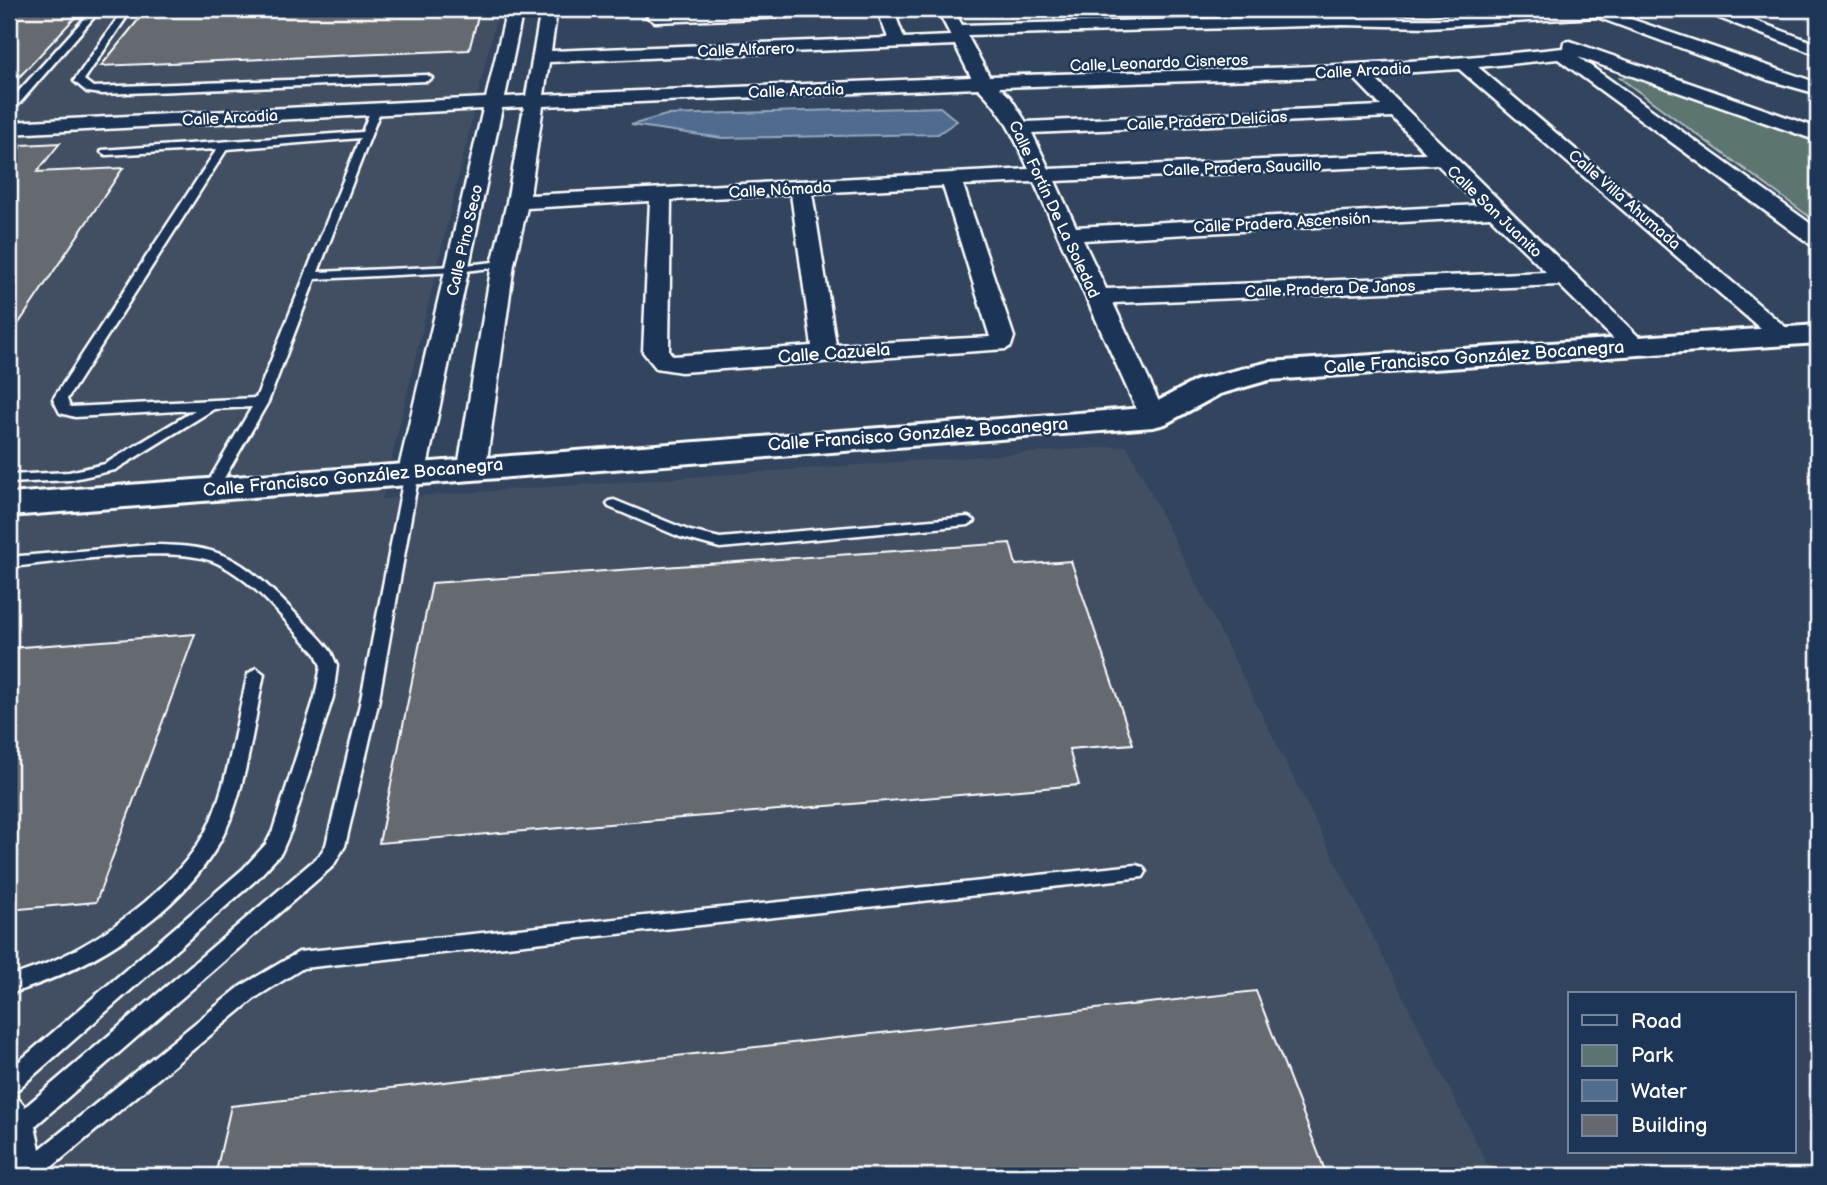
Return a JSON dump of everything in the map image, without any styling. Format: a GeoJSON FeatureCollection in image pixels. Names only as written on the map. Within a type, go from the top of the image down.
{"type":"FeatureCollection","features":[{"type":"Feature","properties":{"kind":"street","name":"Calle Pino Seco"},"geometry":{"type":"LineString","coordinates":[[412,472],[515,9]]}},
{"type":"Feature","properties":{"kind":"street"},"geometry":{"type":"LineString","coordinates":[[472,467],[503,264],[518,202],[550,9]]}},
{"type":"Feature","properties":{"kind":"street"},"geometry":{"type":"LineString","coordinates":[[655,30],[864,9]]}},
{"type":"Feature","properties":{"kind":"street"},"geometry":{"type":"LineString","coordinates":[[885,9],[898,43]]}},
{"type":"Feature","properties":{"kind":"street","name":"Calle Fortín De La Soledad"},"geometry":{"type":"LineString","coordinates":[[945,9],[953,36],[979,76],[1003,101],[1020,128],[1153,417]]}},
{"type":"Feature","properties":{"kind":"street"},"geometry":{"type":"LineString","coordinates":[[1163,9],[1188,42]]}},
{"type":"Feature","properties":{"kind":"street","name":"Calle Alfarero"},"geometry":{"type":"LineString","coordinates":[[543,57],[655,30],[898,43],[953,36],[1338,14],[1416,22],[1645,9]]}},
{"type":"Feature","properties":{"kind":"street"},"geometry":{"type":"LineString","coordinates":[[1709,9],[1818,50]]}},
{"type":"Feature","properties":{"kind":"street"},"geometry":{"type":"LineString","coordinates":[[1593,11],[1774,76],[1818,89]]}},
{"type":"Feature","properties":{"kind":"street"},"geometry":{"type":"LineString","coordinates":[[1549,38],[1573,52],[1818,239]]}},
{"type":"Feature","properties":{"kind":"street","name":"Calle Arcadia"},"geometry":{"type":"LineString","coordinates":[[9,128],[979,76],[1358,71],[1464,64],[1573,52]]}},
{"type":"Feature","properties":{"kind":"street"},"geometry":{"type":"LineString","coordinates":[[1573,52],[1818,135]]}},
{"type":"Feature","properties":{"kind":"street","name":"Calle Leonardo Cisneros"},"geometry":{"type":"LineString","coordinates":[[979,76],[1334,53]]}},
{"type":"Feature","properties":{"kind":"street","name":"Calle Villa Ahumada"},"geometry":{"type":"LineString","coordinates":[[1464,64],[1784,336]]}},
{"type":"Feature","properties":{"kind":"street","name":"Calle San Juanito"},"geometry":{"type":"LineString","coordinates":[[1358,71],[1442,158],[1636,347]]}},
{"type":"Feature","properties":{"kind":"street","name":"Calle Pradera Delicias"},"geometry":{"type":"LineString","coordinates":[[1020,128],[1395,111]]}},
{"type":"Feature","properties":{"kind":"street","name":"Calle Pradera Saucillo"},"geometry":{"type":"LineString","coordinates":[[1041,175],[1442,158]]}},
{"type":"Feature","properties":{"kind":"street","name":"Calle Nómada"},"geometry":{"type":"LineString","coordinates":[[518,202],[1041,175]]}},
{"type":"Feature","properties":{"kind":"street","name":"Calle Cazuela"},"geometry":{"type":"LineString","coordinates":[[661,195],[656,352],[665,363],[992,345],[1002,341],[951,179]]}},
{"type":"Feature","properties":{"kind":"street"},"geometry":{"type":"LineString","coordinates":[[801,187],[825,353]]}},
{"type":"Feature","properties":{"kind":"street","name":"Calle Pradera Ascensión"},"geometry":{"type":"LineString","coordinates":[[1068,234],[1495,210]]}},
{"type":"Feature","properties":{"kind":"street","name":"Calle Pradera De Janos"},"geometry":{"type":"LineString","coordinates":[[1097,297],[1564,278]]}},
{"type":"Feature","properties":{"kind":"street","name":"Calle Francisco González Bocanegra"},"geometry":{"type":"LineString","coordinates":[[9,505],[472,467],[1153,417],[1175,402],[1216,383],[1269,371],[1818,334]]}},
{"type":"Feature","properties":{"kind":"lane"},"geometry":{"type":"LineString","coordinates":[[9,106],[15,103],[97,9]]}},
{"type":"Feature","properties":{"kind":"lane"},"geometry":{"type":"LineString","coordinates":[[128,9],[79,80],[86,88],[102,91],[427,78]]}},
{"type":"Feature","properties":{"kind":"lane"},"geometry":{"type":"LineString","coordinates":[[211,489],[261,402],[376,109]]}},
{"type":"Feature","properties":{"kind":"lane"},"geometry":{"type":"LineString","coordinates":[[106,152],[366,135]]}},
{"type":"Feature","properties":{"kind":"lane"},"geometry":{"type":"LineString","coordinates":[[224,146],[60,400],[65,410],[75,413],[261,402]]}},
{"type":"Feature","properties":{"kind":"lane"},"geometry":{"type":"LineString","coordinates":[[312,276],[457,269],[503,264]]}},
{"type":"Feature","properties":{"kind":"lane"},"geometry":{"type":"LineString","coordinates":[[9,479],[69,476],[110,467],[163,438],[210,407]]}},
{"type":"Feature","properties":{"kind":"lane"},"geometry":{"type":"LineString","coordinates":[[23,1123],[326,862],[335,846],[369,704],[412,472]]}},
{"type":"Feature","properties":{"kind":"lane"},"geometry":{"type":"LineString","coordinates":[[614,504],[685,534],[720,543],[968,521]]}},
{"type":"Feature","properties":{"kind":"lane"},"geometry":{"type":"LineString","coordinates":[[9,562],[150,550],[189,550],[222,559],[252,578],[323,652],[328,666],[324,697],[274,848],[250,874],[9,1083]]}},
{"type":"Feature","properties":{"kind":"lane"},"geometry":{"type":"LineString","coordinates":[[9,986],[68,963],[108,939],[172,889],[202,857],[221,820],[256,674]]}},
{"type":"Feature","properties":{"kind":"lane"},"geometry":{"type":"LineString","coordinates":[[25,1176],[248,992],[299,960],[1136,872]]}},
{"type":"Feature","properties":{"kind":"lane"},"geometry":{"type":"LineString","coordinates":[[9,1104],[23,1123],[29,1143],[25,1176]]}},
{"type":"Feature","properties":{"kind":"shaded area"},"geometry":{"type":"Polygon","coordinates":[[[9,9],[498,9],[382,499],[1127,446],[1493,1176],[9,1176],[9,9]]]}},
{"type":"Feature","properties":{"kind":"green space"},"geometry":{"type":"Polygon","coordinates":[[[1633,76],[1818,143],[1818,223],[1620,78],[1633,76]]]}},
{"type":"Feature","properties":{"kind":"water"},"geometry":{"type":"Polygon","coordinates":[[[940,107],[957,121],[938,134],[722,138],[631,125],[666,115],[940,107]]]}},
{"type":"Feature","properties":{"kind":"building"},"geometry":{"type":"Polygon","coordinates":[[[9,9],[83,9],[9,88],[9,9]]]}},
{"type":"Feature","properties":{"kind":"building"},"geometry":{"type":"Polygon","coordinates":[[[147,9],[480,9],[469,50],[101,66],[147,9]]]}},
{"type":"Feature","properties":{"kind":"building"},"geometry":{"type":"Polygon","coordinates":[[[60,143],[37,172],[123,168],[9,338],[9,161],[22,145],[60,143]]]}},
{"type":"Feature","properties":{"kind":"building"},"geometry":{"type":"Polygon","coordinates":[[[1010,543],[1016,565],[1071,561],[1133,744],[1069,749],[1079,785],[379,843],[432,583],[1010,543]]]}},
{"type":"Feature","properties":{"kind":"building"},"geometry":{"type":"Polygon","coordinates":[[[195,634],[96,902],[9,910],[9,648],[195,634]]]}},
{"type":"Feature","properties":{"kind":"building"},"geometry":{"type":"Polygon","coordinates":[[[1256,991],[1327,1176],[215,1176],[231,1106],[1256,991]]]}}]}
